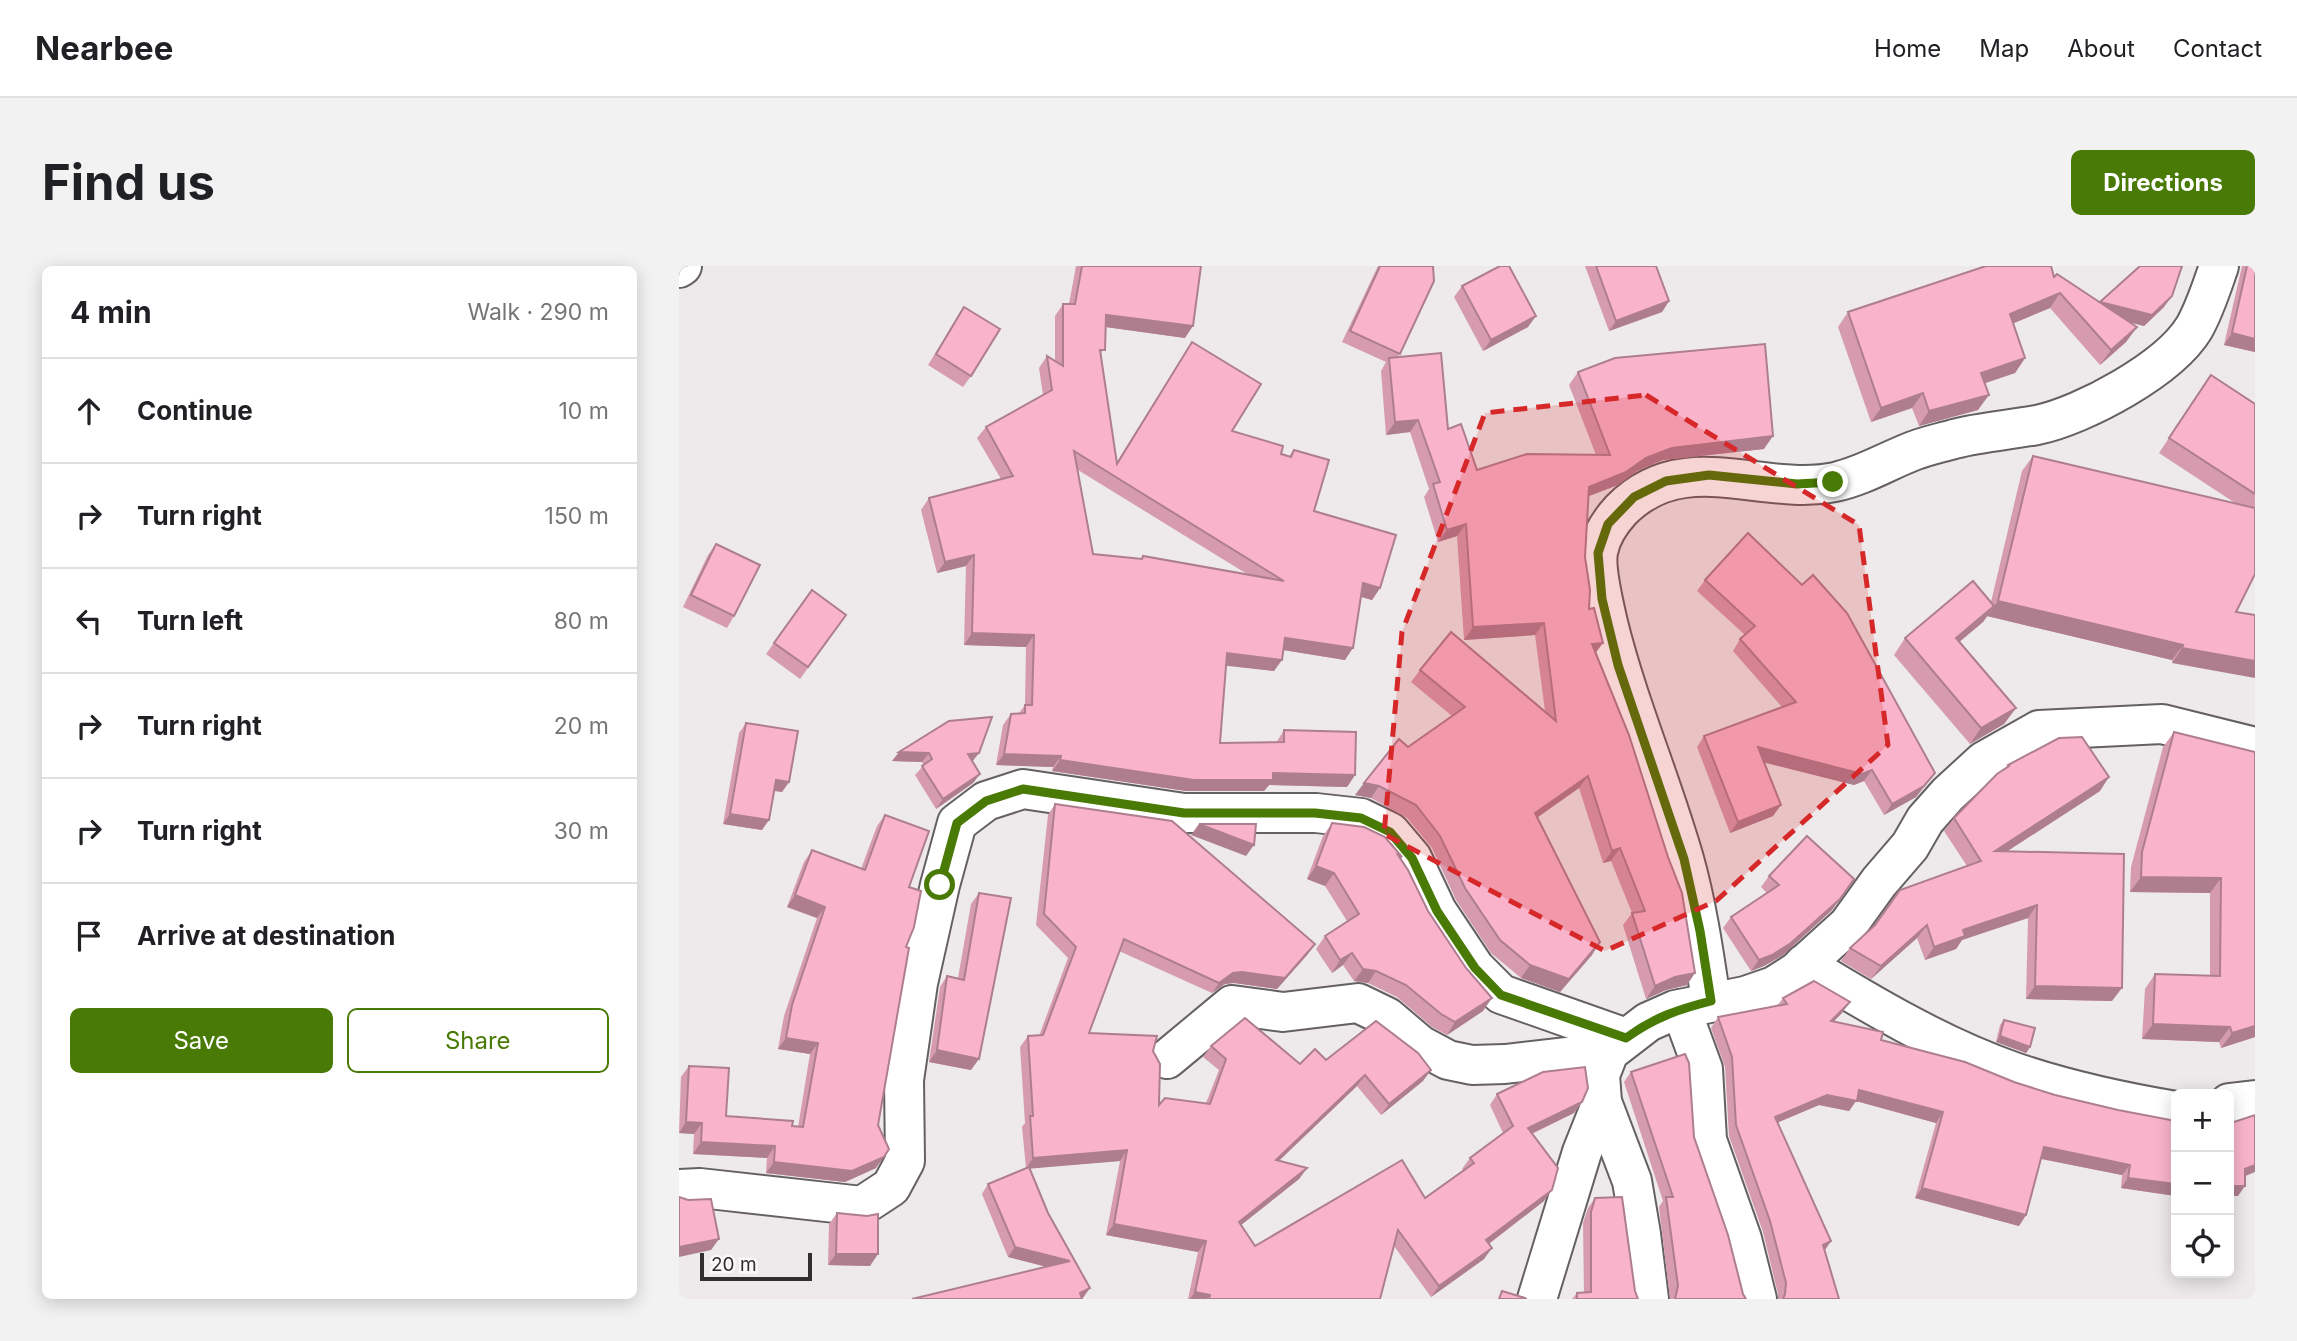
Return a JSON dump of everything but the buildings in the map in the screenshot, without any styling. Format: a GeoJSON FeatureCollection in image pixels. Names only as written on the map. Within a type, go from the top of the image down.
{"type":"FeatureCollection","features":[{"type":"Feature","properties":{"kind":"street"},"geometry":{"type":"LineString","coordinates":[[1757,1299],[1742,1239],[1707,1140],[1703,1069],[1691,1030],[1696,1005],[1700,931],[1684,859],[1618,665],[1602,599],[1598,553],[1608,524],[1634,497],[1666,481],[1709,475],[1797,484],[1833,482],[1872,470],[1924,448],[1959,438],[2040,424],[2077,411],[2125,387],[2168,357],[2193,328],[2219,266]]}},
{"type":"Feature","properties":{"kind":"street"},"geometry":{"type":"LineString","coordinates":[[1649,1299],[1632,1181],[1602,1102],[1600,1074],[1618,1045],[1648,1022],[1696,1005],[1745,996],[1774,986],[1804,964],[1848,925],[1910,846],[1925,820],[1948,794],[1984,761],[2039,730],[2162,724],[2255,747]]}},
{"type":"Feature","properties":{"kind":"street"},"geometry":{"type":"LineString","coordinates":[[686,1179],[862,1206],[891,1187],[905,1161],[904,1080],[918,984],[957,823],[986,801],[1023,789],[1184,813],[1315,813],[1361,818],[1390,832],[1412,858],[1437,911],[1475,968],[1501,995],[1618,1045]]}},
{"type":"Feature","properties":{"kind":"street"},"geometry":{"type":"LineString","coordinates":[[1804,964],[1881,1011],[1947,1044],[2014,1072],[2114,1101],[2171,1110]]}},
{"type":"Feature","properties":{"kind":"street"},"geometry":{"type":"LineString","coordinates":[[1167,1059],[1232,1005],[1283,1012],[1358,1003],[1387,1017],[1420,1045],[1448,1060],[1472,1065],[1505,1064],[1618,1045]]}},
{"type":"Feature","properties":{"kind":"street"},"geometry":{"type":"LineString","coordinates":[[2234,1102],[2255,1100]]}},
{"type":"Feature","properties":{"kind":"street"},"geometry":{"type":"LineString","coordinates":[[1537,1299],[1582,1152],[1602,1102]]}},
{"type":"Feature","properties":{"kind":"highlighted area"},"geometry":{"type":"Polygon","coordinates":[[[1646,395],[1859,525],[1888,745],[1716,901],[1605,951],[1384,834],[1402,632],[1485,413],[1646,395]]]}},
{"type":"Feature","properties":{"kind":"route"},"geometry":{"type":"LineString","coordinates":[[940,885],[957,823],[986,801],[1023,789],[1184,813],[1315,813],[1361,818],[1390,832],[1412,858],[1437,911],[1475,968],[1501,995],[1626,1038],[1648,1022],[1675,1010],[1711,1001],[1700,931],[1684,859],[1618,665],[1602,599],[1598,553],[1608,524],[1634,497],[1666,481],[1709,475],[1797,484],[1833,482]]}}]}
